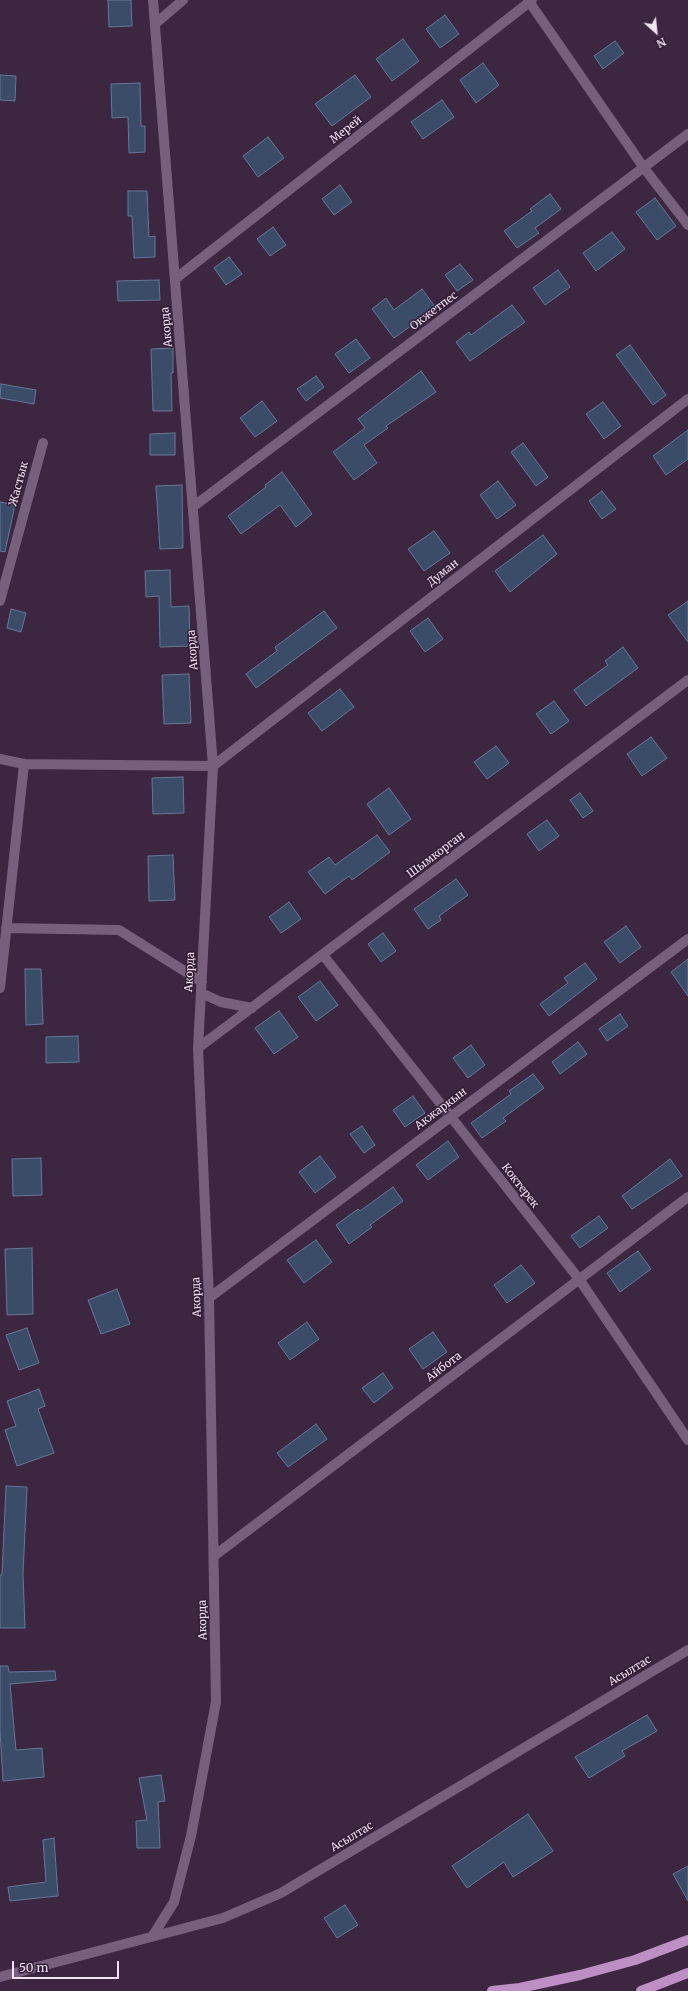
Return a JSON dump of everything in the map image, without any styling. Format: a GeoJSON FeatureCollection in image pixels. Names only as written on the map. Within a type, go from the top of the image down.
{"type":"FeatureCollection","features":[{"type":"Feature","properties":{"kind":"main road"},"geometry":{"type":"LineString","coordinates":[[492,1991],[520,1988],[580,1975],[635,1960],[688,1940]]}},
{"type":"Feature","properties":{"kind":"main road"},"geometry":{"type":"LineString","coordinates":[[641,1991],[688,1973]]}},
{"type":"Feature","properties":{"kind":"street","name":"Акорда"},"geometry":{"type":"LineString","coordinates":[[152,1937],[174,1902],[191,1836],[216,1702],[209,1298],[198,1048],[214,766],[153,0]]}},
{"type":"Feature","properties":{"kind":"street"},"geometry":{"type":"LineString","coordinates":[[155,24],[183,0]]}},
{"type":"Feature","properties":{"kind":"street"},"geometry":{"type":"LineString","coordinates":[[530,1],[644,168],[688,225]]}},
{"type":"Feature","properties":{"kind":"street","name":"Мерей"},"geometry":{"type":"LineString","coordinates":[[175,280],[530,1]]}},
{"type":"Feature","properties":{"kind":"street","name":"Окжетпес"},"geometry":{"type":"LineString","coordinates":[[194,506],[688,134]]}},
{"type":"Feature","properties":{"kind":"street","name":"Думан"},"geometry":{"type":"LineString","coordinates":[[214,766],[688,399]]}},
{"type":"Feature","properties":{"kind":"street","name":"Жастык"},"geometry":{"type":"LineString","coordinates":[[0,601],[43,443]]}},
{"type":"Feature","properties":{"kind":"street","name":"Шымкорган"},"geometry":{"type":"LineString","coordinates":[[198,1048],[688,680]]}},
{"type":"Feature","properties":{"kind":"street"},"geometry":{"type":"LineString","coordinates":[[0,759],[24,764],[214,766]]}},
{"type":"Feature","properties":{"kind":"street"},"geometry":{"type":"LineString","coordinates":[[0,988],[24,764]]}},
{"type":"Feature","properties":{"kind":"street"},"geometry":{"type":"LineString","coordinates":[[6,928],[119,930],[202,982]]}},
{"type":"Feature","properties":{"kind":"street","name":"Акжаркын"},"geometry":{"type":"LineString","coordinates":[[209,1298],[688,939]]}},
{"type":"Feature","properties":{"kind":"street","name":"Коктерек"},"geometry":{"type":"LineString","coordinates":[[323,955],[579,1279],[688,1440]]}},
{"type":"Feature","properties":{"kind":"street"},"geometry":{"type":"LineString","coordinates":[[201,993],[221,1002],[252,1008]]}},
{"type":"Feature","properties":{"kind":"street","name":"Айбота"},"geometry":{"type":"LineString","coordinates":[[214,1556],[688,1196]]}},
{"type":"Feature","properties":{"kind":"street","name":"Асылтас"},"geometry":{"type":"LineString","coordinates":[[0,1977],[223,1918],[281,1893],[688,1650]]}},
{"type":"Feature","properties":{"kind":"building"},"geometry":{"type":"Polygon","coordinates":[[[108,0],[131,0],[132,26],[109,27],[108,0]]]}},
{"type":"Feature","properties":{"kind":"building"},"geometry":{"type":"Polygon","coordinates":[[[445,15],[459,34],[440,48],[426,29],[445,15]]]}},
{"type":"Feature","properties":{"kind":"building"},"geometry":{"type":"Polygon","coordinates":[[[403,39],[419,61],[392,81],[376,59],[403,39]]]}},
{"type":"Feature","properties":{"kind":"building"},"geometry":{"type":"Polygon","coordinates":[[[615,41],[624,53],[603,69],[594,56],[615,41]]]}},
{"type":"Feature","properties":{"kind":"building"},"geometry":{"type":"Polygon","coordinates":[[[483,63],[499,85],[476,103],[460,80],[483,63]]]}},
{"type":"Feature","properties":{"kind":"building"},"geometry":{"type":"Polygon","coordinates":[[[0,75],[16,76],[15,101],[0,100],[0,75]]]}},
{"type":"Feature","properties":{"kind":"building"},"geometry":{"type":"Polygon","coordinates":[[[355,75],[371,97],[332,126],[315,104],[355,75]]]}},
{"type":"Feature","properties":{"kind":"building"},"geometry":{"type":"Polygon","coordinates":[[[140,83],[141,126],[145,126],[145,152],[129,153],[128,117],[112,118],[111,84],[140,83]]]}},
{"type":"Feature","properties":{"kind":"building"},"geometry":{"type":"Polygon","coordinates":[[[442,100],[454,117],[423,139],[411,122],[442,100]]]}},
{"type":"Feature","properties":{"kind":"building"},"geometry":{"type":"Polygon","coordinates":[[[268,137],[284,158],[258,177],[243,156],[268,137]]]}},
{"type":"Feature","properties":{"kind":"building"},"geometry":{"type":"Polygon","coordinates":[[[340,185],[352,202],[334,215],[322,199],[340,185]]]}},
{"type":"Feature","properties":{"kind":"building"},"geometry":{"type":"Polygon","coordinates":[[[128,191],[147,191],[149,237],[155,236],[155,257],[134,258],[132,216],[128,216],[128,191]]]}},
{"type":"Feature","properties":{"kind":"building"},"geometry":{"type":"Polygon","coordinates":[[[550,194],[561,209],[535,228],[539,233],[517,248],[504,231],[532,211],[530,209],[550,194]]]}},
{"type":"Feature","properties":{"kind":"building"},"geometry":{"type":"Polygon","coordinates":[[[655,198],[676,226],[657,240],[636,212],[655,198]]]}},
{"type":"Feature","properties":{"kind":"building"},"geometry":{"type":"Polygon","coordinates":[[[273,227],[286,245],[270,256],[257,239],[273,227]]]}},
{"type":"Feature","properties":{"kind":"building"},"geometry":{"type":"Polygon","coordinates":[[[612,232],[625,249],[596,271],[583,253],[612,232]]]}},
{"type":"Feature","properties":{"kind":"building"},"geometry":{"type":"Polygon","coordinates":[[[229,257],[242,274],[226,285],[214,268],[229,257]]]}},
{"type":"Feature","properties":{"kind":"building"},"geometry":{"type":"Polygon","coordinates":[[[460,264],[473,280],[457,291],[445,275],[460,264]]]}},
{"type":"Feature","properties":{"kind":"building"},"geometry":{"type":"Polygon","coordinates":[[[558,270],[570,287],[545,305],[533,288],[558,270]]]}},
{"type":"Feature","properties":{"kind":"building"},"geometry":{"type":"Polygon","coordinates":[[[159,280],[160,300],[118,301],[117,281],[159,280]]]}},
{"type":"Feature","properties":{"kind":"building"},"geometry":{"type":"Polygon","coordinates":[[[422,289],[436,308],[394,338],[372,309],[386,298],[394,310],[422,289]]]}},
{"type":"Feature","properties":{"kind":"building"},"geometry":{"type":"Polygon","coordinates":[[[512,305],[525,322],[470,361],[456,342],[469,332],[471,335],[512,305]]]}},
{"type":"Feature","properties":{"kind":"building"},"geometry":{"type":"Polygon","coordinates":[[[356,339],[370,358],[349,373],[335,354],[356,339]]]}},
{"type":"Feature","properties":{"kind":"building"},"geometry":{"type":"Polygon","coordinates":[[[630,345],[666,395],[653,405],[616,355],[630,345]]]}},
{"type":"Feature","properties":{"kind":"building"},"geometry":{"type":"Polygon","coordinates":[[[173,348],[173,373],[171,373],[172,411],[153,411],[151,349],[173,348]]]}},
{"type":"Feature","properties":{"kind":"building"},"geometry":{"type":"Polygon","coordinates":[[[421,371],[436,392],[386,426],[388,428],[364,445],[377,463],[354,480],[333,452],[365,428],[358,419],[421,371]]]}},
{"type":"Feature","properties":{"kind":"building"},"geometry":{"type":"Polygon","coordinates":[[[316,376],[324,387],[306,401],[297,389],[316,376]]]}},
{"type":"Feature","properties":{"kind":"building"},"geometry":{"type":"Polygon","coordinates":[[[1,384],[36,390],[34,404],[0,398],[1,384]]]}},
{"type":"Feature","properties":{"kind":"building"},"geometry":{"type":"Polygon","coordinates":[[[262,401],[277,421],[255,437],[240,418],[262,401]]]}},
{"type":"Feature","properties":{"kind":"building"},"geometry":{"type":"Polygon","coordinates":[[[603,402],[621,426],[604,439],[586,414],[603,402]]]}},
{"type":"Feature","properties":{"kind":"building"},"geometry":{"type":"Polygon","coordinates":[[[688,430],[688,459],[666,475],[653,456],[688,430]]]}},
{"type":"Feature","properties":{"kind":"building"},"geometry":{"type":"Polygon","coordinates":[[[175,433],[175,455],[150,455],[150,434],[175,433]]]}},
{"type":"Feature","properties":{"kind":"building"},"geometry":{"type":"Polygon","coordinates":[[[523,443],[548,477],[536,486],[511,452],[523,443]]]}},
{"type":"Feature","properties":{"kind":"building"},"geometry":{"type":"Polygon","coordinates":[[[282,472],[312,514],[296,527],[280,505],[241,534],[228,516],[266,487],[265,485],[282,472]]]}},
{"type":"Feature","properties":{"kind":"building"},"geometry":{"type":"Polygon","coordinates":[[[498,481],[516,505],[497,519],[480,495],[498,481]]]}},
{"type":"Feature","properties":{"kind":"building"},"geometry":{"type":"Polygon","coordinates":[[[182,485],[183,548],[160,549],[156,486],[182,485]]]}},
{"type":"Feature","properties":{"kind":"building"},"geometry":{"type":"Polygon","coordinates":[[[602,491],[616,509],[602,519],[589,501],[602,491]]]}},
{"type":"Feature","properties":{"kind":"building"},"geometry":{"type":"Polygon","coordinates":[[[0,502],[15,505],[5,552],[0,551],[0,502]]]}},
{"type":"Feature","properties":{"kind":"building"},"geometry":{"type":"Polygon","coordinates":[[[434,531],[450,553],[424,571],[408,549],[434,531]]]}},
{"type":"Feature","properties":{"kind":"building"},"geometry":{"type":"Polygon","coordinates":[[[543,535],[557,554],[510,592],[495,571],[543,535]]]}},
{"type":"Feature","properties":{"kind":"building"},"geometry":{"type":"Polygon","coordinates":[[[170,570],[171,607],[189,606],[190,646],[160,647],[159,596],[146,597],[145,571],[170,570]]]}},
{"type":"Feature","properties":{"kind":"building"},"geometry":{"type":"Polygon","coordinates":[[[688,601],[688,642],[668,615],[688,601]]]}},
{"type":"Feature","properties":{"kind":"building"},"geometry":{"type":"Polygon","coordinates":[[[11,609],[26,613],[21,632],[7,628],[11,609]]]}},
{"type":"Feature","properties":{"kind":"building"},"geometry":{"type":"Polygon","coordinates":[[[324,611],[337,628],[256,688],[246,674],[277,651],[275,647],[324,611]]]}},
{"type":"Feature","properties":{"kind":"building"},"geometry":{"type":"Polygon","coordinates":[[[428,618],[443,639],[425,652],[410,631],[428,618]]]}},
{"type":"Feature","properties":{"kind":"building"},"geometry":{"type":"Polygon","coordinates":[[[623,647],[638,668],[586,706],[574,690],[608,665],[605,661],[623,647]]]}},
{"type":"Feature","properties":{"kind":"building"},"geometry":{"type":"Polygon","coordinates":[[[189,674],[191,723],[164,724],[162,675],[189,674]]]}},
{"type":"Feature","properties":{"kind":"building"},"geometry":{"type":"Polygon","coordinates":[[[340,689],[354,707],[322,731],[308,713],[340,689]]]}},
{"type":"Feature","properties":{"kind":"building"},"geometry":{"type":"Polygon","coordinates":[[[554,701],[569,721],[551,734],[536,714],[554,701]]]}},
{"type":"Feature","properties":{"kind":"building"},"geometry":{"type":"Polygon","coordinates":[[[651,737],[667,758],[642,776],[627,754],[651,737]]]}},
{"type":"Feature","properties":{"kind":"building"},"geometry":{"type":"Polygon","coordinates":[[[496,746],[509,763],[487,779],[474,762],[496,746]]]}},
{"type":"Feature","properties":{"kind":"building"},"geometry":{"type":"Polygon","coordinates":[[[183,777],[184,813],[153,814],[152,778],[183,777]]]}},
{"type":"Feature","properties":{"kind":"building"},"geometry":{"type":"Polygon","coordinates":[[[389,788],[411,819],[389,835],[367,804],[389,788]]]}},
{"type":"Feature","properties":{"kind":"building"},"geometry":{"type":"Polygon","coordinates":[[[580,793],[593,811],[583,818],[570,800],[580,793]]]}},
{"type":"Feature","properties":{"kind":"building"},"geometry":{"type":"Polygon","coordinates":[[[547,820],[559,836],[539,851],[527,834],[547,820]]]}},
{"type":"Feature","properties":{"kind":"building"},"geometry":{"type":"Polygon","coordinates":[[[377,835],[390,852],[352,880],[349,876],[325,894],[308,872],[329,857],[335,865],[377,835]]]}},
{"type":"Feature","properties":{"kind":"building"},"geometry":{"type":"Polygon","coordinates":[[[173,855],[175,900],[149,901],[148,856],[173,855]]]}},
{"type":"Feature","properties":{"kind":"building"},"geometry":{"type":"Polygon","coordinates":[[[456,879],[468,895],[439,916],[441,920],[428,929],[414,909],[456,879]]]}},
{"type":"Feature","properties":{"kind":"building"},"geometry":{"type":"Polygon","coordinates":[[[289,902],[301,919],[281,933],[269,917],[289,902]]]}},
{"type":"Feature","properties":{"kind":"building"},"geometry":{"type":"Polygon","coordinates":[[[626,926],[641,947],[620,963],[604,942],[626,926]]]}},
{"type":"Feature","properties":{"kind":"building"},"geometry":{"type":"Polygon","coordinates":[[[383,933],[396,951],[381,962],[368,944],[383,933]]]}},
{"type":"Feature","properties":{"kind":"building"},"geometry":{"type":"Polygon","coordinates":[[[688,959],[688,996],[671,972],[688,959]]]}},
{"type":"Feature","properties":{"kind":"building"},"geometry":{"type":"Polygon","coordinates":[[[585,963],[597,979],[549,1016],[540,1004],[568,983],[564,978],[585,963]]]}},
{"type":"Feature","properties":{"kind":"building"},"geometry":{"type":"Polygon","coordinates":[[[25,969],[41,969],[43,1024],[26,1025],[25,969]]]}},
{"type":"Feature","properties":{"kind":"building"},"geometry":{"type":"Polygon","coordinates":[[[320,981],[338,1005],[316,1021],[298,997],[320,981]]]}},
{"type":"Feature","properties":{"kind":"building"},"geometry":{"type":"Polygon","coordinates":[[[279,1011],[298,1037],[274,1054],[255,1028],[279,1011]]]}},
{"type":"Feature","properties":{"kind":"building"},"geometry":{"type":"Polygon","coordinates":[[[620,1014],[628,1026],[607,1041],[599,1029],[620,1014]]]}},
{"type":"Feature","properties":{"kind":"building"},"geometry":{"type":"Polygon","coordinates":[[[78,1036],[79,1062],[46,1063],[46,1037],[78,1036]]]}},
{"type":"Feature","properties":{"kind":"building"},"geometry":{"type":"Polygon","coordinates":[[[578,1042],[587,1054],[560,1074],[552,1062],[578,1042]]]}},
{"type":"Feature","properties":{"kind":"building"},"geometry":{"type":"Polygon","coordinates":[[[471,1045],[485,1065],[468,1078],[453,1058],[471,1045]]]}},
{"type":"Feature","properties":{"kind":"building"},"geometry":{"type":"Polygon","coordinates":[[[533,1074],[544,1088],[503,1118],[506,1121],[482,1138],[471,1123],[511,1094],[509,1091],[533,1074]]]}},
{"type":"Feature","properties":{"kind":"building"},"geometry":{"type":"Polygon","coordinates":[[[413,1096],[425,1113],[405,1127],[393,1110],[413,1096]]]}},
{"type":"Feature","properties":{"kind":"building"},"geometry":{"type":"Polygon","coordinates":[[[362,1126],[375,1145],[364,1153],[350,1134],[362,1126]]]}},
{"type":"Feature","properties":{"kind":"building"},"geometry":{"type":"Polygon","coordinates":[[[448,1141],[459,1157],[428,1180],[416,1165],[448,1141]]]}},
{"type":"Feature","properties":{"kind":"building"},"geometry":{"type":"Polygon","coordinates":[[[320,1156],[336,1177],[315,1193],[299,1172],[320,1156]]]}},
{"type":"Feature","properties":{"kind":"building"},"geometry":{"type":"Polygon","coordinates":[[[41,1158],[42,1195],[13,1196],[12,1159],[41,1158]]]}},
{"type":"Feature","properties":{"kind":"building"},"geometry":{"type":"Polygon","coordinates":[[[670,1159],[682,1176],[632,1209],[622,1196],[670,1159]]]}},
{"type":"Feature","properties":{"kind":"building"},"geometry":{"type":"Polygon","coordinates":[[[393,1187],[403,1201],[370,1225],[372,1227],[349,1244],[336,1225],[358,1209],[360,1211],[393,1187]]]}},
{"type":"Feature","properties":{"kind":"building"},"geometry":{"type":"Polygon","coordinates":[[[599,1216],[608,1228],[580,1248],[571,1236],[599,1216]]]}},
{"type":"Feature","properties":{"kind":"building"},"geometry":{"type":"Polygon","coordinates":[[[316,1240],[332,1262],[304,1283],[287,1260],[316,1240]]]}},
{"type":"Feature","properties":{"kind":"building"},"geometry":{"type":"Polygon","coordinates":[[[32,1248],[33,1314],[7,1315],[5,1249],[32,1248]]]}},
{"type":"Feature","properties":{"kind":"building"},"geometry":{"type":"Polygon","coordinates":[[[638,1251],[651,1269],[620,1292],[607,1273],[638,1251]]]}},
{"type":"Feature","properties":{"kind":"building"},"geometry":{"type":"Polygon","coordinates":[[[521,1265],[535,1283],[507,1303],[494,1285],[521,1265]]]}},
{"type":"Feature","properties":{"kind":"building"},"geometry":{"type":"Polygon","coordinates":[[[117,1289],[130,1324],[101,1334],[88,1300],[117,1289]]]}},
{"type":"Feature","properties":{"kind":"building"},"geometry":{"type":"Polygon","coordinates":[[[307,1322],[319,1339],[290,1360],[278,1343],[307,1322]]]}},
{"type":"Feature","properties":{"kind":"building"},"geometry":{"type":"Polygon","coordinates":[[[27,1328],[39,1363],[19,1370],[6,1335],[27,1328]]]}},
{"type":"Feature","properties":{"kind":"building"},"geometry":{"type":"Polygon","coordinates":[[[433,1332],[447,1352],[423,1369],[409,1349],[433,1332]]]}},
{"type":"Feature","properties":{"kind":"building"},"geometry":{"type":"Polygon","coordinates":[[[383,1373],[393,1388],[374,1403],[362,1388],[383,1373]]]}},
{"type":"Feature","properties":{"kind":"building"},"geometry":{"type":"Polygon","coordinates":[[[39,1389],[45,1406],[38,1409],[54,1453],[17,1466],[5,1430],[16,1426],[7,1401],[39,1389]]]}},
{"type":"Feature","properties":{"kind":"building"},"geometry":{"type":"Polygon","coordinates":[[[316,1424],[327,1439],[288,1467],[277,1453],[316,1424]]]}},
{"type":"Feature","properties":{"kind":"building"},"geometry":{"type":"Polygon","coordinates":[[[6,1486],[27,1487],[23,1574],[25,1628],[0,1628],[0,1575],[2,1575],[6,1486]]]}},
{"type":"Feature","properties":{"kind":"building"},"geometry":{"type":"Polygon","coordinates":[[[0,1666],[8,1666],[9,1672],[55,1671],[56,1680],[10,1684],[16,1750],[42,1748],[44,1777],[3,1781],[0,1731],[0,1666]]]}},
{"type":"Feature","properties":{"kind":"building"},"geometry":{"type":"Polygon","coordinates":[[[647,1715],[657,1731],[622,1751],[625,1756],[589,1778],[575,1757],[647,1715]]]}},
{"type":"Feature","properties":{"kind":"building"},"geometry":{"type":"Polygon","coordinates":[[[161,1775],[165,1801],[158,1802],[160,1848],[137,1848],[136,1821],[147,1820],[139,1778],[161,1775]]]}},
{"type":"Feature","properties":{"kind":"building"},"geometry":{"type":"Polygon","coordinates":[[[528,1814],[553,1851],[513,1877],[504,1862],[467,1888],[452,1866],[528,1814]]]}},
{"type":"Feature","properties":{"kind":"building"},"geometry":{"type":"Polygon","coordinates":[[[54,1838],[58,1896],[10,1901],[8,1887],[46,1882],[43,1840],[54,1838]]]}},
{"type":"Feature","properties":{"kind":"building"},"geometry":{"type":"Polygon","coordinates":[[[688,1866],[688,1901],[673,1874],[688,1866]]]}},
{"type":"Feature","properties":{"kind":"building"},"geometry":{"type":"Polygon","coordinates":[[[345,1905],[358,1925],[337,1938],[324,1918],[345,1905]]]}}]}
